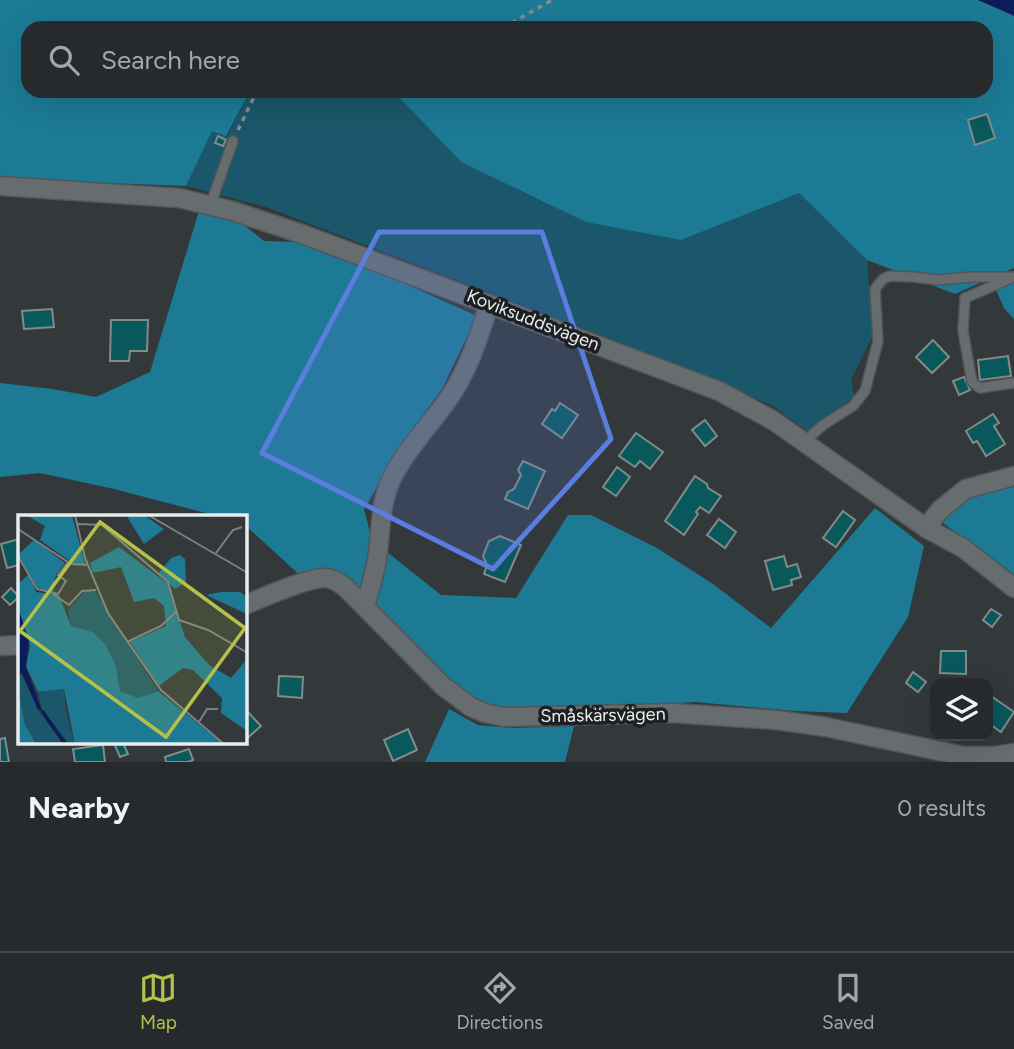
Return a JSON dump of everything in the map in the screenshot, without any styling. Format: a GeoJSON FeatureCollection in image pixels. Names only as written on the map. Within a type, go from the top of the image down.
{"type":"FeatureCollection","features":[{"type":"Feature","properties":{"kind":"street","name":"Koviksuddsvägen"},"geometry":{"type":"LineString","coordinates":[[0,186],[179,198],[257,219],[719,391],[774,421],[926,528],[963,548],[1014,588]]}},
{"type":"Feature","properties":{"kind":"street"},"geometry":{"type":"LineString","coordinates":[[365,607],[376,566],[382,508],[393,475],[451,396],[477,341],[489,304]]}},
{"type":"Feature","properties":{"kind":"street"},"geometry":{"type":"LineString","coordinates":[[926,528],[940,510],[966,489],[1014,476]]}},
{"type":"Feature","properties":{"kind":"street","name":"Småskärsvägen"},"geometry":{"type":"LineString","coordinates":[[247,603],[313,579],[326,578],[341,583],[443,686],[471,707],[485,713],[504,716],[673,713],[777,719],[964,755],[995,756],[1014,753]]}},
{"type":"Feature","properties":{"kind":"street"},"geometry":{"type":"LineString","coordinates":[[0,646],[18,645]]}},
{"type":"Feature","properties":{"kind":"lane"},"geometry":{"type":"LineString","coordinates":[[210,206],[233,141]]}},
{"type":"Feature","properties":{"kind":"lane"},"geometry":{"type":"LineString","coordinates":[[804,442],[822,425],[853,406],[865,391],[878,341],[875,289],[883,279],[890,276],[937,280],[1013,277]]}},
{"type":"Feature","properties":{"kind":"lane"},"geometry":{"type":"LineString","coordinates":[[1013,277],[965,298],[963,331],[972,382],[981,388],[1014,383]]}},
{"type":"Feature","properties":{"kind":"path"},"geometry":{"type":"LineString","coordinates":[[515,21],[552,0]]}},
{"type":"Feature","properties":{"kind":"path"},"geometry":{"type":"LineString","coordinates":[[233,141],[254,98]]}},
{"type":"Feature","properties":{"kind":"highlighted area"},"geometry":{"type":"Polygon","coordinates":[[[379,232],[542,232],[611,439],[493,569],[262,453],[379,232]]]}},
{"type":"Feature","properties":{"kind":"shaded area"},"geometry":{"type":"Polygon","coordinates":[[[0,0],[978,0],[1014,16],[1014,268],[955,294],[867,260],[799,193],[681,240],[586,222],[461,162],[400,98],[993,98],[993,21],[21,21],[21,98],[246,98],[226,136],[212,131],[186,186],[0,179],[0,0]]]}},
{"type":"Feature","properties":{"kind":"shaded area"},"geometry":{"type":"Polygon","coordinates":[[[978,0],[1014,0],[1014,16],[1011,14],[978,0]]]}},
{"type":"Feature","properties":{"kind":"shaded area"},"geometry":{"type":"Polygon","coordinates":[[[246,98],[400,98],[461,162],[681,240],[799,192],[867,260],[873,335],[851,380],[854,397],[807,431],[773,406],[676,364],[266,207],[186,186],[212,130],[227,136],[246,98]]]}},
{"type":"Feature","properties":{"kind":"shaded area"},"geometry":{"type":"Polygon","coordinates":[[[199,211],[239,221],[264,241],[297,242],[359,263],[477,316],[442,389],[403,442],[364,509],[372,540],[441,595],[516,598],[568,515],[591,515],[657,548],[713,584],[771,628],[875,508],[924,546],[908,617],[847,713],[695,702],[535,710],[502,708],[480,702],[438,670],[343,579],[302,577],[247,527],[247,515],[213,515],[40,473],[0,477],[0,383],[96,397],[150,372],[199,211]]]}},
{"type":"Feature","properties":{"kind":"shaded area"},"geometry":{"type":"Polygon","coordinates":[[[1014,282],[1014,319],[1004,308],[996,290],[1014,282]]]}},
{"type":"Feature","properties":{"kind":"shaded area"},"geometry":{"type":"Polygon","coordinates":[[[1014,486],[1014,580],[943,523],[957,507],[973,495],[1014,486]]]}},
{"type":"Feature","properties":{"kind":"shaded area"},"geometry":{"type":"Polygon","coordinates":[[[449,709],[478,725],[514,728],[574,726],[565,762],[425,762],[449,709]]]}},
{"type":"Feature","properties":{"kind":"building"},"geometry":{"type":"Polygon","coordinates":[[[987,114],[995,138],[975,145],[968,120],[987,114]]]}},
{"type":"Feature","properties":{"kind":"building"},"geometry":{"type":"Polygon","coordinates":[[[218,136],[226,140],[223,146],[215,143],[218,136]]]}},
{"type":"Feature","properties":{"kind":"building"},"geometry":{"type":"Polygon","coordinates":[[[52,309],[54,327],[24,329],[22,311],[52,309]]]}},
{"type":"Feature","properties":{"kind":"building"},"geometry":{"type":"Polygon","coordinates":[[[111,320],[148,320],[147,351],[130,351],[129,361],[110,361],[111,320]]]}},
{"type":"Feature","properties":{"kind":"building"},"geometry":{"type":"Polygon","coordinates":[[[933,340],[949,357],[932,373],[916,357],[933,340]]]}},
{"type":"Feature","properties":{"kind":"building"},"geometry":{"type":"Polygon","coordinates":[[[1008,356],[1011,376],[980,380],[978,360],[1008,356]]]}},
{"type":"Feature","properties":{"kind":"building"},"geometry":{"type":"Polygon","coordinates":[[[964,377],[970,390],[959,395],[953,381],[964,377]]]}},
{"type":"Feature","properties":{"kind":"building"},"geometry":{"type":"Polygon","coordinates":[[[560,403],[578,415],[562,438],[542,424],[552,409],[555,411],[560,403]]]}},
{"type":"Feature","properties":{"kind":"building"},"geometry":{"type":"Polygon","coordinates":[[[993,414],[999,423],[994,426],[1005,444],[986,456],[977,441],[973,443],[966,431],[993,414]]]}},
{"type":"Feature","properties":{"kind":"building"},"geometry":{"type":"Polygon","coordinates":[[[705,420],[717,436],[705,446],[692,430],[705,420]]]}},
{"type":"Feature","properties":{"kind":"building"},"geometry":{"type":"Polygon","coordinates":[[[636,433],[663,452],[650,469],[640,461],[635,467],[619,456],[636,433]]]}},
{"type":"Feature","properties":{"kind":"building"},"geometry":{"type":"Polygon","coordinates":[[[523,461],[545,471],[528,509],[505,499],[521,475],[518,470],[523,461]]]}},
{"type":"Feature","properties":{"kind":"building"},"geometry":{"type":"Polygon","coordinates":[[[617,467],[630,477],[616,496],[603,487],[617,467]]]}},
{"type":"Feature","properties":{"kind":"building"},"geometry":{"type":"Polygon","coordinates":[[[695,476],[721,496],[709,513],[700,507],[684,535],[665,521],[695,476]]]}},
{"type":"Feature","properties":{"kind":"building"},"geometry":{"type":"Polygon","coordinates":[[[843,511],[855,520],[836,547],[823,538],[843,511]]]}},
{"type":"Feature","properties":{"kind":"building"},"geometry":{"type":"Polygon","coordinates":[[[719,519],[736,532],[725,548],[707,535],[719,519]]]}},
{"type":"Feature","properties":{"kind":"building"},"geometry":{"type":"Polygon","coordinates":[[[500,536],[521,545],[505,582],[484,574],[487,565],[483,556],[489,541],[500,536]]]}},
{"type":"Feature","properties":{"kind":"building"},"geometry":{"type":"Polygon","coordinates":[[[18,539],[18,565],[7,568],[1,544],[18,539]]]}},
{"type":"Feature","properties":{"kind":"building"},"geometry":{"type":"Polygon","coordinates":[[[784,556],[787,567],[797,564],[801,577],[791,580],[792,585],[773,590],[765,561],[784,556]]]}},
{"type":"Feature","properties":{"kind":"building"},"geometry":{"type":"Polygon","coordinates":[[[11,588],[18,596],[10,605],[2,597],[11,588]]]}},
{"type":"Feature","properties":{"kind":"building"},"geometry":{"type":"Polygon","coordinates":[[[991,609],[1001,615],[992,627],[983,620],[991,609]]]}},
{"type":"Feature","properties":{"kind":"building"},"geometry":{"type":"Polygon","coordinates":[[[941,651],[966,651],[966,674],[940,673],[941,651]]]}},
{"type":"Feature","properties":{"kind":"building"},"geometry":{"type":"Polygon","coordinates":[[[913,672],[926,682],[918,692],[906,683],[913,672]]]}},
{"type":"Feature","properties":{"kind":"building"},"geometry":{"type":"Polygon","coordinates":[[[279,676],[303,677],[302,698],[278,696],[279,676]]]}},
{"type":"Feature","properties":{"kind":"building"},"geometry":{"type":"Polygon","coordinates":[[[993,697],[1014,712],[1001,732],[993,726],[993,697]]]}},
{"type":"Feature","properties":{"kind":"building"},"geometry":{"type":"Polygon","coordinates":[[[247,711],[261,726],[247,738],[247,711]]]}},
{"type":"Feature","properties":{"kind":"building"},"geometry":{"type":"Polygon","coordinates":[[[408,729],[417,750],[393,761],[384,740],[408,729]]]}},
{"type":"Feature","properties":{"kind":"building"},"geometry":{"type":"Polygon","coordinates":[[[5,738],[9,762],[0,762],[0,739],[5,738]]]}},
{"type":"Feature","properties":{"kind":"building"},"geometry":{"type":"Polygon","coordinates":[[[114,744],[123,744],[128,754],[120,757],[114,744]]]}},
{"type":"Feature","properties":{"kind":"building"},"geometry":{"type":"Polygon","coordinates":[[[103,745],[105,762],[75,762],[73,749],[103,745]]]}},
{"type":"Feature","properties":{"kind":"building"},"geometry":{"type":"Polygon","coordinates":[[[189,749],[193,760],[166,762],[165,757],[189,749]]]}}]}
